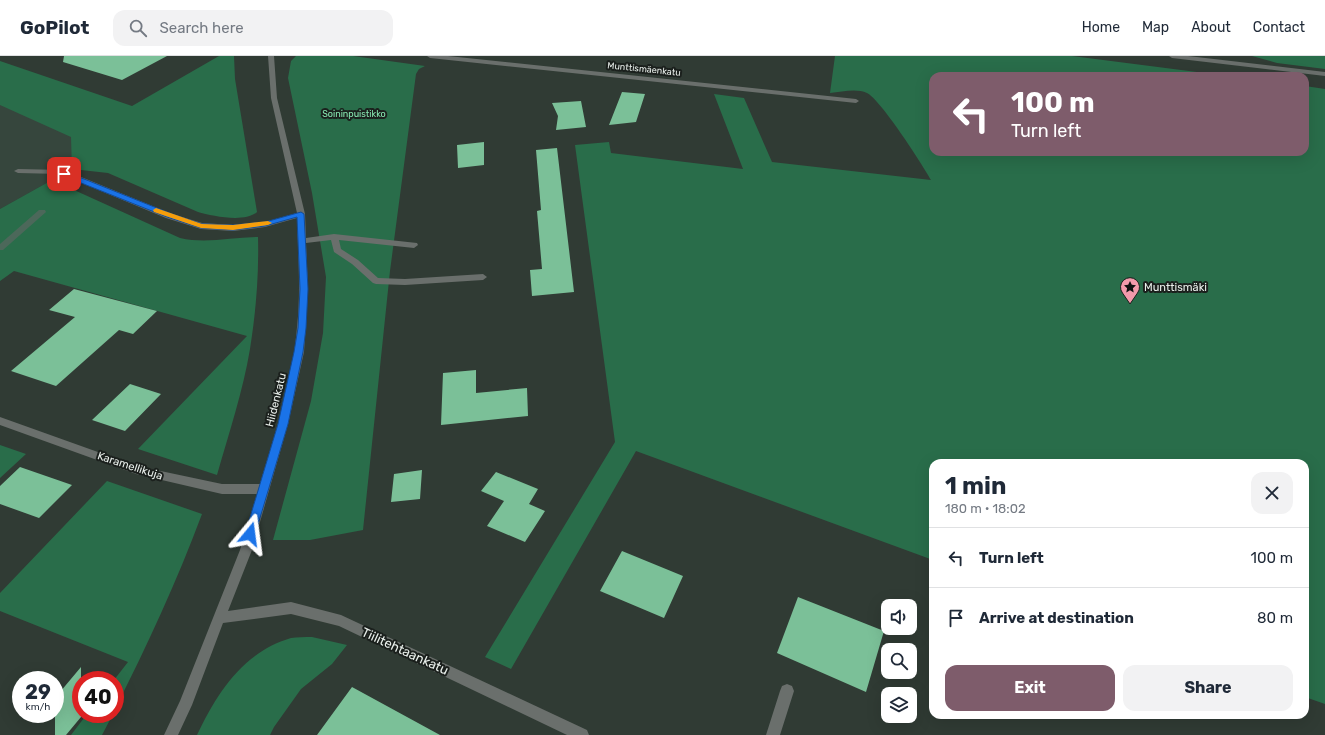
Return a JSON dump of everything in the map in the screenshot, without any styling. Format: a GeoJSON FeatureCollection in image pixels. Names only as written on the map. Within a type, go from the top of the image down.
{"type":"FeatureCollection","features":[{"type":"Feature","properties":{"kind":"street","name":"Hiidenkatu"},"geometry":{"type":"LineString","coordinates":[[171,735],[246,550],[283,424],[302,328],[304,289],[301,214],[274,98],[271,56]]}},
{"type":"Feature","properties":{"kind":"street","name":"Munttismäenkatu"},"geometry":{"type":"LineString","coordinates":[[430,56],[856,101]]}},
{"type":"Feature","properties":{"kind":"street"},"geometry":{"type":"LineString","coordinates":[[1172,56],[1308,72]]}},
{"type":"Feature","properties":{"kind":"street"},"geometry":{"type":"LineString","coordinates":[[1233,56],[1241,64]]}},
{"type":"Feature","properties":{"kind":"street"},"geometry":{"type":"LineString","coordinates":[[1309,72],[1325,74]]}},
{"type":"Feature","properties":{"kind":"street"},"geometry":{"type":"LineString","coordinates":[[18,171],[61,172],[169,216],[201,226],[233,228],[260,225],[301,214]]}},
{"type":"Feature","properties":{"kind":"street"},"geometry":{"type":"LineString","coordinates":[[302,241],[334,237],[364,238],[376,242],[414,245]]}},
{"type":"Feature","properties":{"kind":"street"},"geometry":{"type":"LineString","coordinates":[[334,237],[337,250],[355,262],[376,281],[404,282],[483,277]]}},
{"type":"Feature","properties":{"kind":"street","name":"Karamellikuja"},"geometry":{"type":"LineString","coordinates":[[0,421],[136,470],[222,489],[264,489]]}},
{"type":"Feature","properties":{"kind":"street","name":"Tiilitehtaankatu"},"geometry":{"type":"LineString","coordinates":[[219,618],[291,608],[341,621],[582,735]]}},
{"type":"Feature","properties":{"kind":"street"},"geometry":{"type":"LineString","coordinates":[[773,735],[788,691]]}},
{"type":"Feature","properties":{"kind":"shaded area"},"geometry":{"type":"Polygon","coordinates":[[[0,90],[93,129],[72,169],[0,209],[0,90]]]}},
{"type":"Feature","properties":{"kind":"green space"},"geometry":{"type":"Polygon","coordinates":[[[219,56],[234,56],[235,79],[257,212],[245,217],[228,218],[198,212],[108,173],[72,169],[71,137],[0,105],[0,61],[132,106],[219,56]]]}},
{"type":"Feature","properties":{"kind":"green space","name":"Soininpuistikko"},"geometry":{"type":"Polygon","coordinates":[[[296,56],[353,56],[425,66],[419,69],[416,74],[390,271],[363,530],[310,540],[273,540],[311,401],[323,333],[326,277],[312,193],[288,78],[291,61],[296,56]]]}},
{"type":"Feature","properties":{"kind":"green space"},"geometry":{"type":"Polygon","coordinates":[[[835,56],[1072,56],[1197,72],[929,72],[929,156],[1309,156],[1309,87],[1325,89],[1325,704],[1309,698],[1309,459],[929,459],[929,559],[636,451],[511,669],[485,657],[615,442],[575,145],[609,142],[611,153],[743,169],[714,94],[744,98],[772,162],[931,180],[901,133],[873,98],[867,93],[858,91],[830,93],[835,56]]]}},
{"type":"Feature","properties":{"kind":"green space"},"geometry":{"type":"Polygon","coordinates":[[[1252,56],[1325,56],[1325,69],[1277,63],[1252,56]]]}},
{"type":"Feature","properties":{"kind":"green space"},"geometry":{"type":"Polygon","coordinates":[[[52,180],[180,238],[190,240],[209,240],[258,237],[257,293],[250,349],[240,396],[217,475],[138,449],[247,336],[14,271],[0,281],[0,209],[52,180]]]}},
{"type":"Feature","properties":{"kind":"green space"},"geometry":{"type":"Polygon","coordinates":[[[0,445],[26,454],[0,478],[0,445]]]}},
{"type":"Feature","properties":{"kind":"green space"},"geometry":{"type":"Polygon","coordinates":[[[107,481],[202,514],[161,613],[124,691],[124,671],[121,671],[128,662],[0,611],[0,593],[107,481]]]}},
{"type":"Feature","properties":{"kind":"green space"},"geometry":{"type":"Polygon","coordinates":[[[312,637],[347,645],[332,664],[301,689],[270,735],[197,735],[213,704],[245,664],[274,644],[291,638],[312,637]]]}},
{"type":"Feature","properties":{"kind":"green space"},"geometry":{"type":"Polygon","coordinates":[[[80,723],[108,723],[102,735],[71,735],[80,723]]]}},
{"type":"Feature","properties":{"kind":"building"},"geometry":{"type":"Polygon","coordinates":[[[64,56],[167,56],[122,80],[63,62],[64,56]]]}},
{"type":"Feature","properties":{"kind":"building"},"geometry":{"type":"Polygon","coordinates":[[[622,92],[645,94],[636,122],[609,125],[622,92]]]}},
{"type":"Feature","properties":{"kind":"building"},"geometry":{"type":"Polygon","coordinates":[[[581,101],[586,127],[556,130],[558,116],[552,103],[581,101]]]}},
{"type":"Feature","properties":{"kind":"building"},"geometry":{"type":"Polygon","coordinates":[[[484,142],[484,165],[458,168],[457,145],[484,142]]]}},
{"type":"Feature","properties":{"kind":"building"},"geometry":{"type":"Polygon","coordinates":[[[557,148],[574,292],[532,296],[530,270],[542,269],[537,211],[541,210],[536,150],[557,148]]]}},
{"type":"Feature","properties":{"kind":"building"},"geometry":{"type":"Polygon","coordinates":[[[74,289],[157,311],[133,334],[119,330],[56,386],[11,371],[75,317],[49,310],[74,289]]]}},
{"type":"Feature","properties":{"kind":"building"},"geometry":{"type":"Polygon","coordinates":[[[476,370],[476,393],[527,388],[528,416],[441,425],[443,373],[476,370]]]}},
{"type":"Feature","properties":{"kind":"building"},"geometry":{"type":"Polygon","coordinates":[[[130,384],[161,394],[125,431],[92,420],[130,384]]]}},
{"type":"Feature","properties":{"kind":"building"},"geometry":{"type":"Polygon","coordinates":[[[20,467],[72,485],[39,518],[0,504],[0,486],[20,467]]]}},
{"type":"Feature","properties":{"kind":"building"},"geometry":{"type":"Polygon","coordinates":[[[422,470],[420,499],[391,502],[394,474],[422,470]]]}},
{"type":"Feature","properties":{"kind":"building"},"geometry":{"type":"Polygon","coordinates":[[[496,472],[538,489],[529,504],[545,511],[525,542],[487,526],[504,501],[481,491],[496,472]]]}},
{"type":"Feature","properties":{"kind":"building"},"geometry":{"type":"Polygon","coordinates":[[[622,551],[683,576],[664,618],[600,591],[622,551]]]}},
{"type":"Feature","properties":{"kind":"building"},"geometry":{"type":"Polygon","coordinates":[[[798,597],[881,630],[881,635],[883,635],[866,692],[777,653],[798,597]]]}},
{"type":"Feature","properties":{"kind":"building"},"geometry":{"type":"Polygon","coordinates":[[[72,678],[72,723],[76,723],[66,735],[55,735],[55,723],[64,723],[64,687],[72,678]]]}},
{"type":"Feature","properties":{"kind":"building"},"geometry":{"type":"Polygon","coordinates":[[[352,687],[440,735],[317,735],[352,687]]]}},
{"type":"Feature","properties":{"kind":"waterway"},"geometry":{"type":"LineString","coordinates":[[0,248],[42,212]]}},
{"type":"Feature","properties":{"kind":"slow traffic"},"geometry":{"type":"LineString","coordinates":[[156,210],[169,216],[201,226],[233,228],[268,223]]}},
{"type":"Feature","properties":{"kind":"place","name":"Munttismäki"},"geometry":{"type":"Point","coordinates":[1130,304]}},
{"type":"Feature","properties":{"kind":"route"},"geometry":{"type":"LineString","coordinates":[[64,174],[169,216],[201,226],[233,228],[265,224],[301,214],[304,289],[302,328],[295,376],[283,424],[250,534]]}}]}
